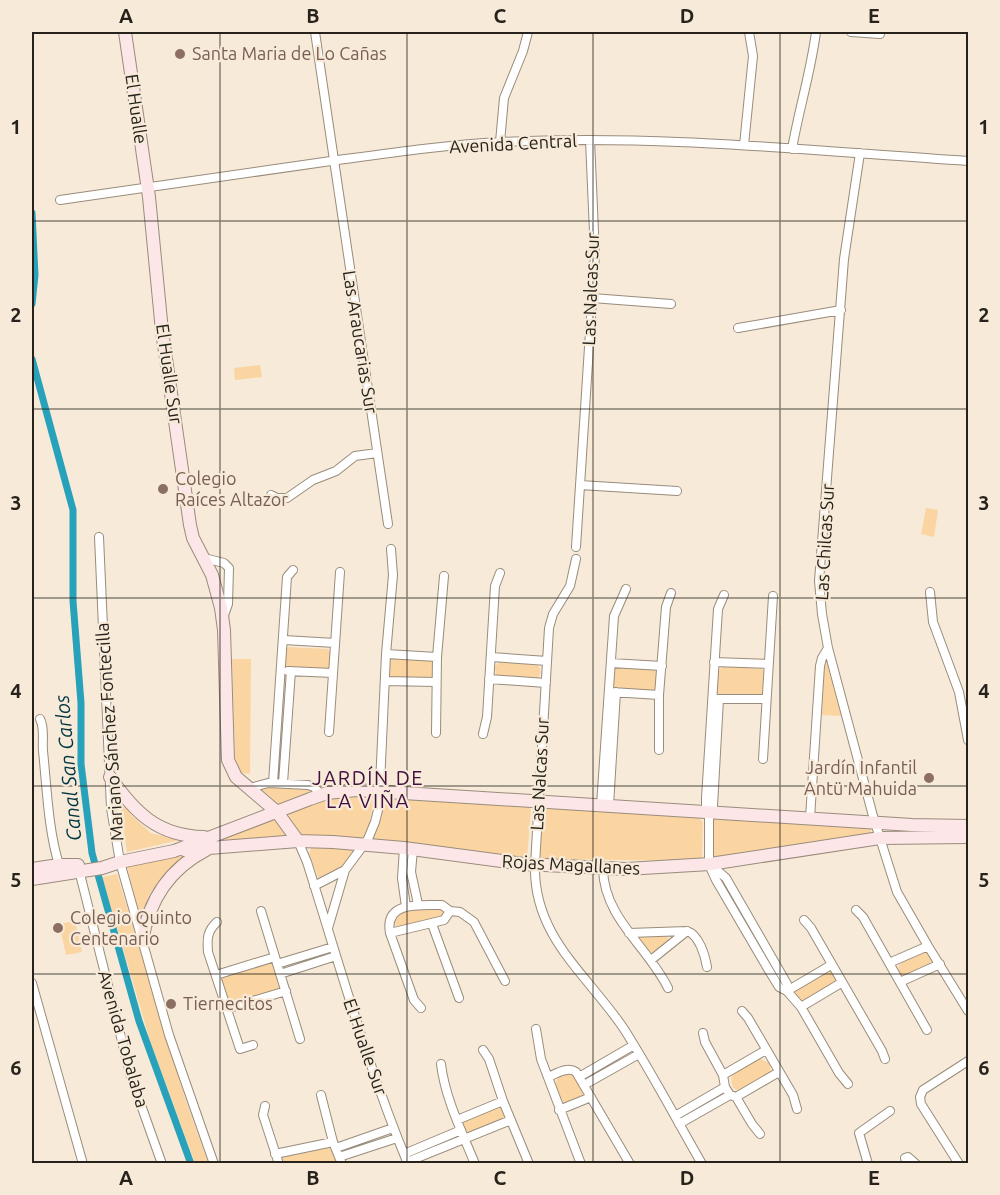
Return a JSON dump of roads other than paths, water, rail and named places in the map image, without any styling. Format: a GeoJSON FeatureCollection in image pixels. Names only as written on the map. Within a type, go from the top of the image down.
{"type":"FeatureCollection","features":[{"type":"Feature","properties":{"kind":"street","name":"El Hualle"},"geometry":{"type":"LineString","coordinates":[[125,32],[147,187]]}},
{"type":"Feature","properties":{"kind":"street","name":"Las Araucarias Sur"},"geometry":{"type":"LineString","coordinates":[[315,32],[388,524]]}},
{"type":"Feature","properties":{"kind":"street"},"geometry":{"type":"LineString","coordinates":[[500,142],[504,98],[528,32]]}},
{"type":"Feature","properties":{"kind":"street"},"geometry":{"type":"LineString","coordinates":[[744,145],[753,56],[749,32]]}},
{"type":"Feature","properties":{"kind":"street"},"geometry":{"type":"LineString","coordinates":[[792,149],[801,98],[811,66],[816,32]]}},
{"type":"Feature","properties":{"kind":"street"},"geometry":{"type":"LineString","coordinates":[[851,32],[880,34]]}},
{"type":"Feature","properties":{"kind":"street","name":"Las Nalcas Sur"},"geometry":{"type":"LineString","coordinates":[[576,547],[595,255],[590,140]]}},
{"type":"Feature","properties":{"kind":"street","name":"Avenida Central"},"geometry":{"type":"LineString","coordinates":[[60,200],[333,160],[500,142],[654,140],[969,161]]}},
{"type":"Feature","properties":{"kind":"street","name":"Las Chilcas Sur"},"geometry":{"type":"LineString","coordinates":[[860,153],[844,259],[819,581],[822,614],[828,648],[875,822],[897,892],[969,1011]]}},
{"type":"Feature","properties":{"kind":"street","name":"El Hualle Sur"},"geometry":{"type":"LineString","coordinates":[[147,187],[158,294],[190,525],[216,587],[223,618],[227,754],[233,772],[277,812],[298,841],[315,886],[358,1027],[406,1160]]}},
{"type":"Feature","properties":{"kind":"street"},"geometry":{"type":"LineString","coordinates":[[592,298],[671,304]]}},
{"type":"Feature","properties":{"kind":"street"},"geometry":{"type":"LineString","coordinates":[[738,328],[841,310]]}},
{"type":"Feature","properties":{"kind":"street"},"geometry":{"type":"LineString","coordinates":[[271,495],[277,498],[288,498],[313,480],[336,471],[355,456],[377,453]]}},
{"type":"Feature","properties":{"kind":"street"},"geometry":{"type":"LineString","coordinates":[[580,485],[676,491]]}},
{"type":"Feature","properties":{"kind":"street","name":"Mariano Sánchez Fontecilla"},"geometry":{"type":"LineString","coordinates":[[99,537],[110,777],[113,822],[120,862],[169,1035],[214,1164]]}},
{"type":"Feature","properties":{"kind":"street"},"geometry":{"type":"LineString","coordinates":[[328,928],[345,870],[365,844],[378,814],[386,654],[393,575],[391,549]]}},
{"type":"Feature","properties":{"kind":"street","name":"El Hualle Sur"},"geometry":{"type":"LineString","coordinates":[[204,558],[224,563],[229,568],[228,604],[223,618]]}},
{"type":"Feature","properties":{"kind":"street","name":"Las Nalcas Sur"},"geometry":{"type":"LineString","coordinates":[[576,559],[570,586],[551,618],[535,865],[538,900],[555,940],[611,1011],[634,1045],[702,1164]]}},
{"type":"Feature","properties":{"kind":"street"},"geometry":{"type":"LineString","coordinates":[[273,783],[287,577],[293,570]]}},
{"type":"Feature","properties":{"kind":"street"},"geometry":{"type":"LineString","coordinates":[[329,732],[340,572]]}},
{"type":"Feature","properties":{"kind":"street"},"geometry":{"type":"LineString","coordinates":[[483,734],[487,717],[495,586],[500,573]]}},
{"type":"Feature","properties":{"kind":"street"},"geometry":{"type":"LineString","coordinates":[[436,733],[437,657],[444,576]]}},
{"type":"Feature","properties":{"kind":"street"},"geometry":{"type":"LineString","coordinates":[[605,805],[614,616],[626,589]]}},
{"type":"Feature","properties":{"kind":"street"},"geometry":{"type":"LineString","coordinates":[[930,592],[933,622],[959,692],[969,740]]}},
{"type":"Feature","properties":{"kind":"street"},"geometry":{"type":"LineString","coordinates":[[659,750],[659,695],[666,607],[671,593]]}},
{"type":"Feature","properties":{"kind":"street"},"geometry":{"type":"LineString","coordinates":[[724,595],[718,609],[714,662],[713,806],[709,812],[708,841],[710,864],[716,880],[779,987],[787,991],[801,1007],[839,1073],[848,1084]]}},
{"type":"Feature","properties":{"kind":"street"},"geometry":{"type":"LineString","coordinates":[[763,759],[772,596]]}},
{"type":"Feature","properties":{"kind":"street"},"geometry":{"type":"LineString","coordinates":[[284,640],[335,643]]}},
{"type":"Feature","properties":{"kind":"street"},"geometry":{"type":"LineString","coordinates":[[810,818],[820,666],[828,648]]}},
{"type":"Feature","properties":{"kind":"street"},"geometry":{"type":"LineString","coordinates":[[386,654],[437,657]]}},
{"type":"Feature","properties":{"kind":"street"},"geometry":{"type":"LineString","coordinates":[[491,657],[547,661]]}},
{"type":"Feature","properties":{"kind":"street"},"geometry":{"type":"LineString","coordinates":[[714,662],[768,664]]}},
{"type":"Feature","properties":{"kind":"street"},"geometry":{"type":"LineString","coordinates":[[611,663],[662,666]]}},
{"type":"Feature","properties":{"kind":"street"},"geometry":{"type":"LineString","coordinates":[[281,670],[333,673]]}},
{"type":"Feature","properties":{"kind":"street"},"geometry":{"type":"LineString","coordinates":[[284,783],[291,671]]}},
{"type":"Feature","properties":{"kind":"street"},"geometry":{"type":"LineString","coordinates":[[489,679],[546,683]]}},
{"type":"Feature","properties":{"kind":"street"},"geometry":{"type":"LineString","coordinates":[[385,681],[436,682]]}},
{"type":"Feature","properties":{"kind":"street"},"geometry":{"type":"LineString","coordinates":[[612,692],[659,695]]}},
{"type":"Feature","properties":{"kind":"street"},"geometry":{"type":"LineString","coordinates":[[715,699],[766,699]]}},
{"type":"Feature","properties":{"kind":"street"},"geometry":{"type":"LineString","coordinates":[[40,719],[57,870]]}},
{"type":"Feature","properties":{"kind":"street"},"geometry":{"type":"LineString","coordinates":[[110,777],[129,804],[151,822],[175,833],[193,836],[209,843],[182,865],[162,886],[151,907],[142,941]]}},
{"type":"Feature","properties":{"kind":"street"},"geometry":{"type":"LineString","coordinates":[[250,788],[273,783],[310,785],[321,795]]}},
{"type":"Feature","properties":{"kind":"street","name":"Rojas Magallanes"},"geometry":{"type":"LineString","coordinates":[[209,843],[277,812],[321,795],[345,790],[380,790],[709,812],[969,826]]}},
{"type":"Feature","properties":{"kind":"street","name":"Rojas Magallanes"},"geometry":{"type":"LineString","coordinates":[[32,874],[57,870],[85,871],[111,860],[120,862],[209,843],[298,841],[365,844],[603,875],[651,868],[710,864],[880,838],[969,837]]}},
{"type":"Feature","properties":{"kind":"street"},"geometry":{"type":"LineString","coordinates":[[408,848],[418,904]]}},
{"type":"Feature","properties":{"kind":"street"},"geometry":{"type":"LineString","coordinates":[[406,907],[401,871],[408,848]]}},
{"type":"Feature","properties":{"kind":"street"},"geometry":{"type":"LineString","coordinates":[[315,886],[345,870]]}},
{"type":"Feature","properties":{"kind":"street","name":"Avenida Tobalaba"},"geometry":{"type":"LineString","coordinates":[[85,871],[131,1077],[162,1164]]}},
{"type":"Feature","properties":{"kind":"street"},"geometry":{"type":"LineString","coordinates":[[603,875],[614,911],[651,960],[668,988]]}},
{"type":"Feature","properties":{"kind":"street"},"geometry":{"type":"LineString","coordinates":[[421,1008],[414,1000],[390,933],[390,916],[396,910],[418,904],[442,904],[450,911],[460,912],[474,922],[505,981]]}},
{"type":"Feature","properties":{"kind":"street"},"geometry":{"type":"LineString","coordinates":[[856,910],[863,917],[927,1030]]}},
{"type":"Feature","properties":{"kind":"street"},"geometry":{"type":"LineString","coordinates":[[261,911],[300,1039]]}},
{"type":"Feature","properties":{"kind":"street"},"geometry":{"type":"LineString","coordinates":[[390,933],[444,920],[450,911]]}},
{"type":"Feature","properties":{"kind":"street"},"geometry":{"type":"LineString","coordinates":[[804,920],[811,928],[885,1059]]}},
{"type":"Feature","properties":{"kind":"street"},"geometry":{"type":"LineString","coordinates":[[217,922],[210,928],[207,937],[208,952],[240,1049],[253,1046]]}},
{"type":"Feature","properties":{"kind":"street"},"geometry":{"type":"LineString","coordinates":[[432,924],[459,998]]}},
{"type":"Feature","properties":{"kind":"street"},"geometry":{"type":"LineString","coordinates":[[629,933],[687,931],[693,934],[705,956],[707,967]]}},
{"type":"Feature","properties":{"kind":"street"},"geometry":{"type":"LineString","coordinates":[[651,960],[687,931]]}},
{"type":"Feature","properties":{"kind":"street"},"geometry":{"type":"LineString","coordinates":[[889,963],[928,946]]}},
{"type":"Feature","properties":{"kind":"street"},"geometry":{"type":"LineString","coordinates":[[216,975],[276,960],[335,951]]}},
{"type":"Feature","properties":{"kind":"street"},"geometry":{"type":"LineString","coordinates":[[280,974],[335,951]]}},
{"type":"Feature","properties":{"kind":"street"},"geometry":{"type":"LineString","coordinates":[[900,982],[940,964]]}},
{"type":"Feature","properties":{"kind":"street"},"geometry":{"type":"LineString","coordinates":[[787,991],[831,965]]}},
{"type":"Feature","properties":{"kind":"street"},"geometry":{"type":"LineString","coordinates":[[801,1007],[841,982]]}},
{"type":"Feature","properties":{"kind":"street"},"geometry":{"type":"LineString","coordinates":[[32,983],[83,1164]]}},
{"type":"Feature","properties":{"kind":"street"},"geometry":{"type":"LineString","coordinates":[[226,1009],[286,991]]}},
{"type":"Feature","properties":{"kind":"street"},"geometry":{"type":"LineString","coordinates":[[742,1011],[793,1095],[797,1109]]}},
{"type":"Feature","properties":{"kind":"street"},"geometry":{"type":"LineString","coordinates":[[536,1029],[541,1059],[581,1164]]}},
{"type":"Feature","properties":{"kind":"street"},"geometry":{"type":"LineString","coordinates":[[703,1033],[705,1042],[730,1093],[760,1134]]}},
{"type":"Feature","properties":{"kind":"street"},"geometry":{"type":"LineString","coordinates":[[579,1077],[634,1045]]}},
{"type":"Feature","properties":{"kind":"street"},"geometry":{"type":"LineString","coordinates":[[483,1050],[489,1059],[502,1101],[529,1164]]}},
{"type":"Feature","properties":{"kind":"street"},"geometry":{"type":"LineString","coordinates":[[723,1075],[766,1050]]}},
{"type":"Feature","properties":{"kind":"street"},"geometry":{"type":"LineString","coordinates":[[584,1085],[639,1054]]}},
{"type":"Feature","properties":{"kind":"street"},"geometry":{"type":"LineString","coordinates":[[959,1164],[921,1104],[920,1097],[923,1090],[969,1061]]}},
{"type":"Feature","properties":{"kind":"street"},"geometry":{"type":"LineString","coordinates":[[441,1064],[442,1075],[457,1120],[475,1164]]}},
{"type":"Feature","properties":{"kind":"street"},"geometry":{"type":"LineString","coordinates":[[548,1077],[573,1070],[630,1164]]}},
{"type":"Feature","properties":{"kind":"street"},"geometry":{"type":"LineString","coordinates":[[677,1120],[730,1093],[779,1072]]}},
{"type":"Feature","properties":{"kind":"street"},"geometry":{"type":"LineString","coordinates":[[321,1095],[340,1160],[397,1138]]}},
{"type":"Feature","properties":{"kind":"street"},"geometry":{"type":"LineString","coordinates":[[559,1110],[591,1097]]}},
{"type":"Feature","properties":{"kind":"street"},"geometry":{"type":"LineString","coordinates":[[457,1120],[502,1101]]}},
{"type":"Feature","properties":{"kind":"street"},"geometry":{"type":"LineString","coordinates":[[265,1106],[262,1114],[279,1164]]}},
{"type":"Feature","properties":{"kind":"street"},"geometry":{"type":"LineString","coordinates":[[868,1164],[860,1133],[890,1111]]}},
{"type":"Feature","properties":{"kind":"street"},"geometry":{"type":"LineString","coordinates":[[406,1160],[463,1134],[511,1120]]}},
{"type":"Feature","properties":{"kind":"street"},"geometry":{"type":"LineString","coordinates":[[275,1154],[334,1145],[393,1128]]}},
{"type":"Feature","properties":{"kind":"street"},"geometry":{"type":"LineString","coordinates":[[907,1164],[905,1158],[908,1157],[916,1164]]}},
{"type":"Feature","properties":{"kind":"waterway","name":"Canal San Carlos"},"geometry":{"type":"LineString","coordinates":[[32,213],[35,275],[32,304]]}},
{"type":"Feature","properties":{"kind":"waterway","name":"Canal San Carlos"},"geometry":{"type":"LineString","coordinates":[[32,359],[73,510],[73,601],[81,703],[81,764],[92,853],[139,1021],[191,1164]]}},
{"type":"Feature","properties":{"kind":"place","name":"Santa Maria de Lo Cañas"},"geometry":{"type":"Point","coordinates":[180,54]}},
{"type":"Feature","properties":{"kind":"place","name":"Colegio Raíces Altazor"},"geometry":{"type":"Point","coordinates":[163,489]}},
{"type":"Feature","properties":{"kind":"place","name":"Jardín Infantil Antü Mahuida"},"geometry":{"type":"Point","coordinates":[929,778]}},
{"type":"Feature","properties":{"kind":"place","name":"Colegio Quinto Centenario"},"geometry":{"type":"Point","coordinates":[58,928]}},
{"type":"Feature","properties":{"kind":"place","name":"Tiernecitos"},"geometry":{"type":"Point","coordinates":[171,1004]}},
{"type":"Feature","properties":{"kind":"district","name":"JARDÍN DE LA VIÑA"},"geometry":{"type":"Point","coordinates":[368,790]}}]}
